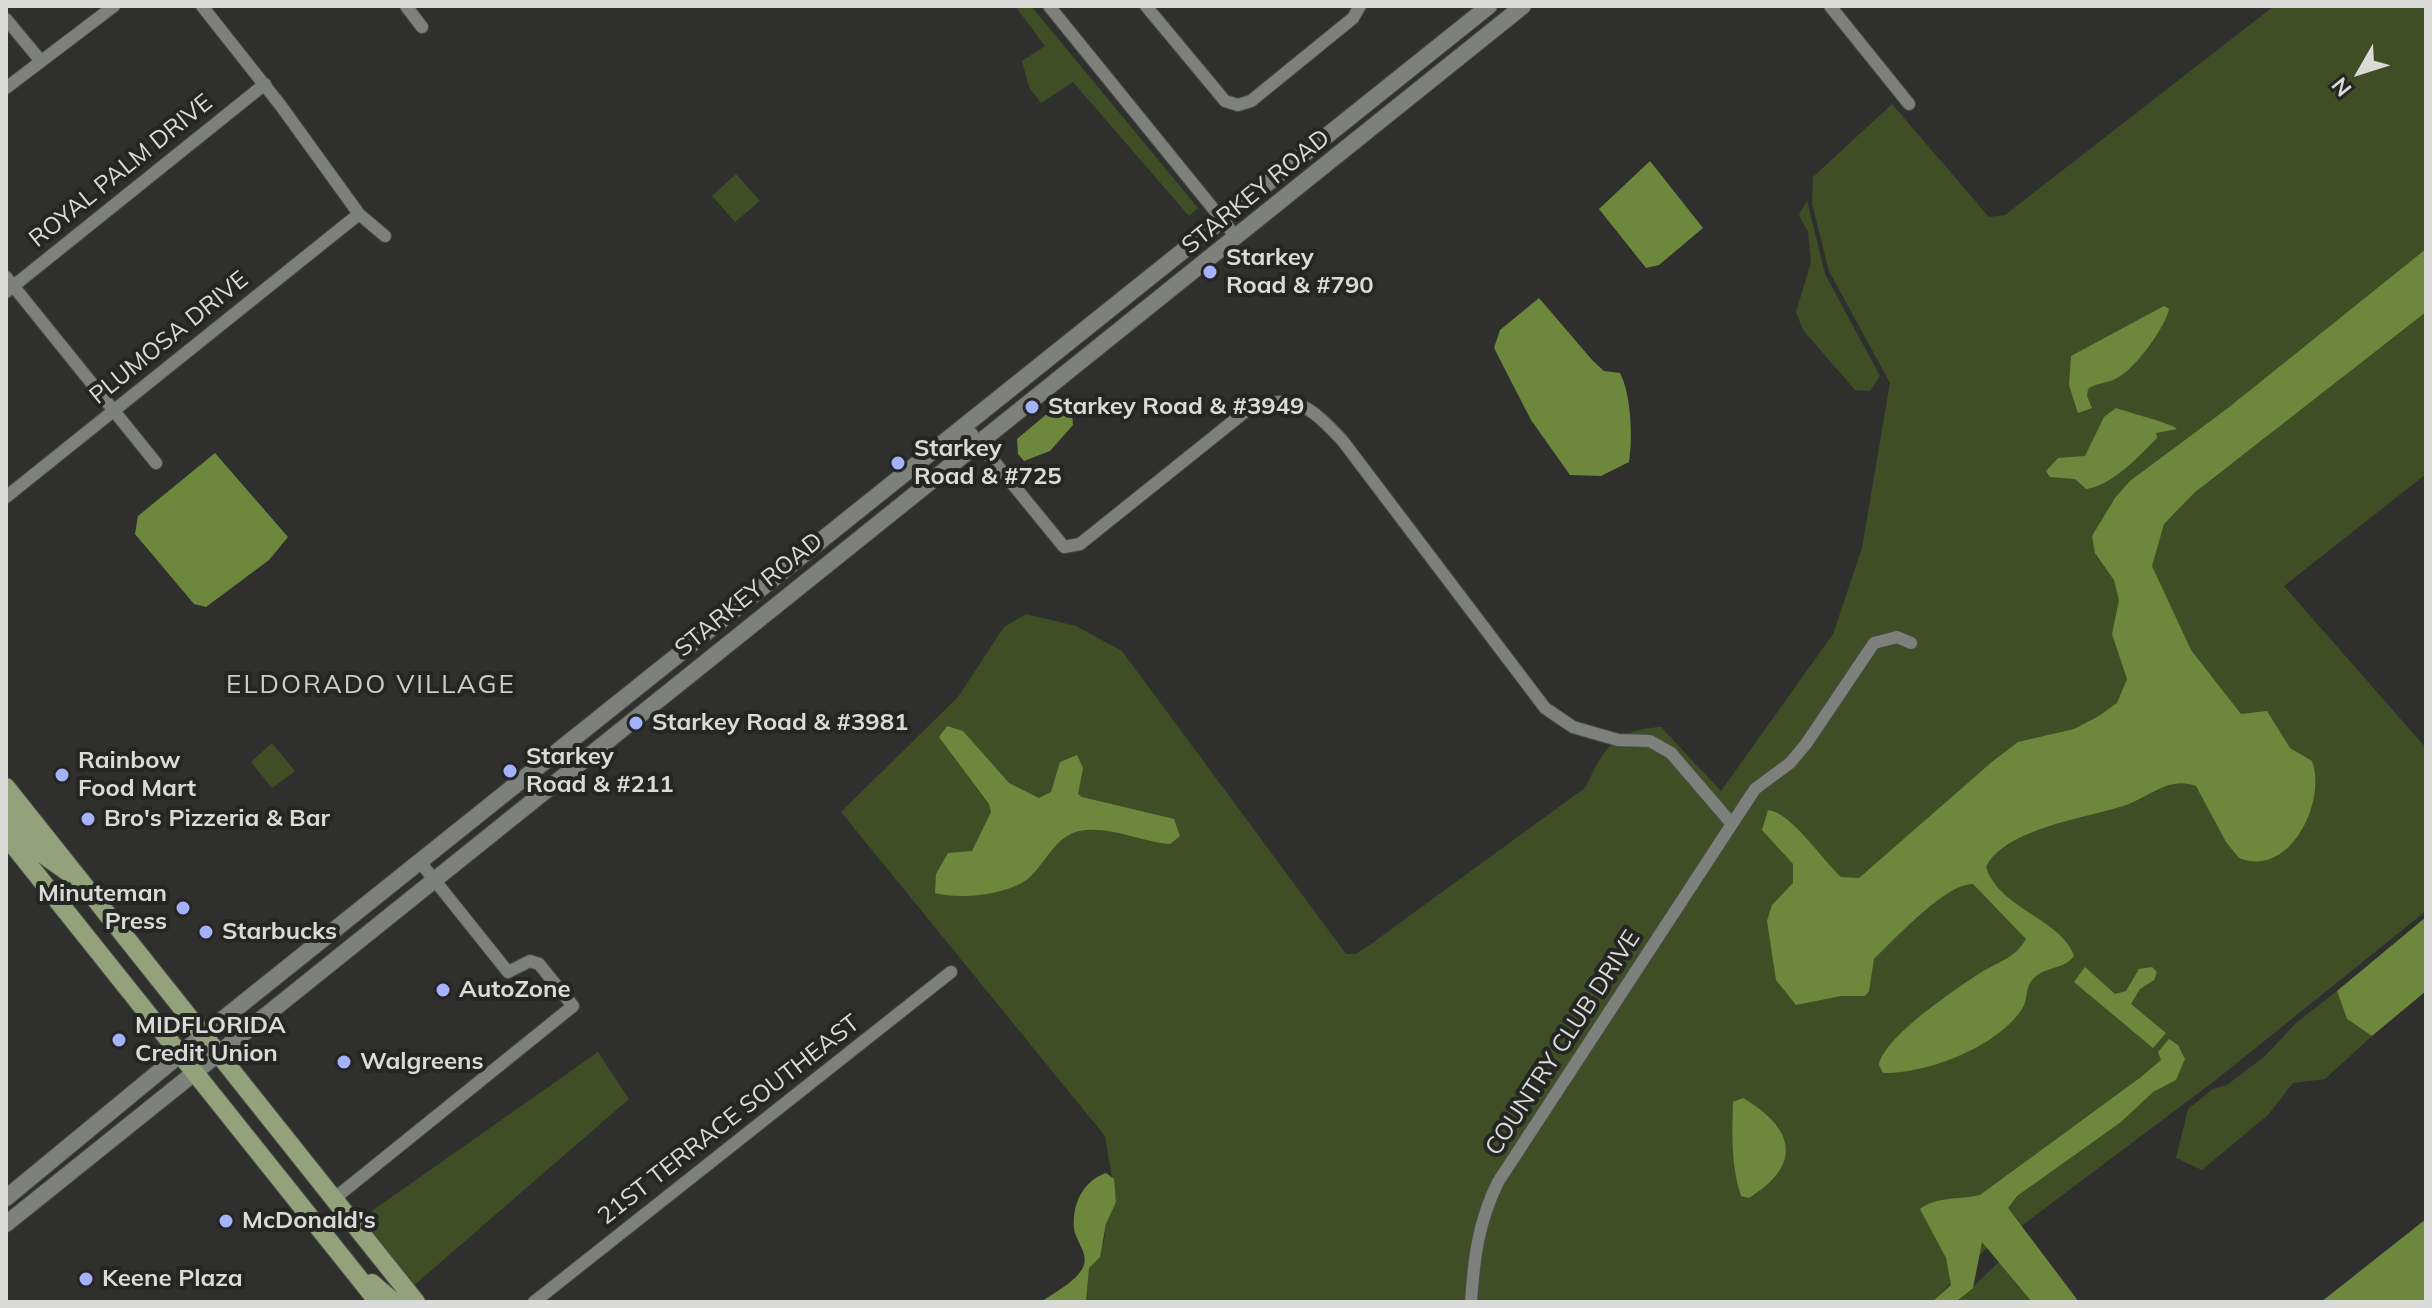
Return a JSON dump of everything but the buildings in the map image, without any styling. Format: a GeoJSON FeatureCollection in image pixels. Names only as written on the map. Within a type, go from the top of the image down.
{"type":"FeatureCollection","features":[{"type":"Feature","properties":{"kind":"main road","name":"STARKEY ROAD"},"geometry":{"type":"LineString","coordinates":[[6,1198],[204,1035],[1489,6]]}},
{"type":"Feature","properties":{"kind":"main road","name":"STARKEY ROAD"},"geometry":{"type":"LineString","coordinates":[[6,1224],[1523,6]]}},
{"type":"Feature","properties":{"kind":"main road"},"geometry":{"type":"LineString","coordinates":[[6,787],[416,1302]]}},
{"type":"Feature","properties":{"kind":"main road"},"geometry":{"type":"LineString","coordinates":[[6,812],[38,851],[82,881]]}},
{"type":"Feature","properties":{"kind":"main road"},"geometry":{"type":"LineString","coordinates":[[6,836],[378,1302]]}},
{"type":"Feature","properties":{"kind":"main road"},"geometry":{"type":"LineString","coordinates":[[350,1267],[394,1302]]}},
{"type":"Feature","properties":{"kind":"street"},"geometry":{"type":"LineString","coordinates":[[6,88],[114,6]]}},
{"type":"Feature","properties":{"kind":"street"},"geometry":{"type":"LineString","coordinates":[[202,6],[265,84],[359,214],[385,236]]}},
{"type":"Feature","properties":{"kind":"street"},"geometry":{"type":"LineString","coordinates":[[406,6],[422,27]]}},
{"type":"Feature","properties":{"kind":"street"},"geometry":{"type":"LineString","coordinates":[[1049,6],[1237,238]]}},
{"type":"Feature","properties":{"kind":"street"},"geometry":{"type":"LineString","coordinates":[[1146,6],[1225,101],[1238,105],[1251,101],[1353,18],[1360,6]]}},
{"type":"Feature","properties":{"kind":"street"},"geometry":{"type":"LineString","coordinates":[[1830,6],[1909,104]]}},
{"type":"Feature","properties":{"kind":"street"},"geometry":{"type":"LineString","coordinates":[[6,19],[40,60]]}},
{"type":"Feature","properties":{"kind":"street","name":"ROYAL PALM DRIVE"},"geometry":{"type":"LineString","coordinates":[[8,285],[265,84]]}},
{"type":"Feature","properties":{"kind":"street","name":"PLUMOSA DRIVE"},"geometry":{"type":"LineString","coordinates":[[6,497],[359,214]]}},
{"type":"Feature","properties":{"kind":"street"},"geometry":{"type":"LineString","coordinates":[[8,285],[156,463]]}},
{"type":"Feature","properties":{"kind":"street"},"geometry":{"type":"LineString","coordinates":[[966,427],[1064,547],[1080,544],[1246,411],[1270,400],[1298,404],[1322,418],[1342,440],[1545,708],[1573,727],[1618,740],[1650,741],[1671,753],[1732,824]]}},
{"type":"Feature","properties":{"kind":"street","name":"COUNTRY CLUB DRIVE"},"geometry":{"type":"LineString","coordinates":[[1471,1302],[1475,1241],[1483,1213],[1498,1182],[1755,789],[1790,763],[1806,744],[1874,643],[1897,637],[1911,643]]}},
{"type":"Feature","properties":{"kind":"street"},"geometry":{"type":"LineString","coordinates":[[335,1198],[573,1006],[539,964],[530,961],[508,972],[420,862]]}},
{"type":"Feature","properties":{"kind":"street","name":"21ST TERRACE SOUTHEAST"},"geometry":{"type":"LineString","coordinates":[[534,1302],[951,972]]}},
{"type":"Feature","properties":{"kind":"shaded area"},"geometry":{"type":"Polygon","coordinates":[[[1015,6],[1031,6],[1198,208],[1189,216],[1073,82],[1041,103],[1029,87],[1022,61],[1045,46],[1015,6]]]}},
{"type":"Feature","properties":{"kind":"shaded area"},"geometry":{"type":"Polygon","coordinates":[[[2274,6],[2426,6],[2426,474],[2284,586],[2426,748],[2426,911],[2217,1079],[2016,1230],[1987,1248],[1932,1302],[1086,1302],[1089,1268],[1104,1242],[1106,1224],[1116,1202],[1105,1136],[841,812],[958,697],[1004,627],[1026,614],[1076,626],[1122,651],[1346,954],[1356,954],[1371,944],[1586,787],[1606,751],[1632,732],[1661,727],[1721,791],[1833,634],[1862,548],[1890,383],[1829,271],[1812,203],[1813,177],[1892,104],[1989,217],[2005,215],[2274,6]]]}},
{"type":"Feature","properties":{"kind":"shaded area"},"geometry":{"type":"Polygon","coordinates":[[[1650,161],[1703,228],[1659,265],[1646,268],[1599,209],[1650,161]]]}},
{"type":"Feature","properties":{"kind":"shaded area"},"geometry":{"type":"Polygon","coordinates":[[[736,174],[760,201],[735,222],[712,196],[736,174]]]}},
{"type":"Feature","properties":{"kind":"shaded area"},"geometry":{"type":"Polygon","coordinates":[[[1807,201],[1825,274],[1880,376],[1870,391],[1855,390],[1803,330],[1796,312],[1811,262],[1808,232],[1799,215],[1807,201]]]}},
{"type":"Feature","properties":{"kind":"shaded area"},"geometry":{"type":"Polygon","coordinates":[[[2426,249],[2426,312],[2194,493],[2164,524],[2152,566],[2191,650],[2241,714],[2267,711],[2290,748],[2312,761],[2314,796],[2300,832],[2288,847],[2274,857],[2257,862],[2239,858],[2226,842],[2196,786],[2177,783],[2126,805],[2049,826],[2011,843],[1996,854],[1986,867],[1993,881],[2016,904],[2057,932],[2074,956],[2065,964],[2042,972],[2032,980],[2022,1009],[2011,1023],[1979,1046],[1960,1056],[1920,1069],[1883,1073],[1879,1065],[1884,1054],[1906,1028],[1952,992],[2010,956],[2026,939],[1973,884],[1962,886],[1935,902],[1874,959],[1869,991],[1865,996],[1841,996],[1796,1005],[1776,980],[1767,921],[1772,905],[1793,883],[1793,864],[1762,830],[1768,810],[1797,828],[1841,877],[1859,878],[2018,742],[2074,729],[2117,703],[2127,679],[2112,634],[2119,600],[2114,580],[2095,553],[2092,536],[2115,498],[2130,481],[2228,408],[2426,249]]]}},
{"type":"Feature","properties":{"kind":"shaded area"},"geometry":{"type":"Polygon","coordinates":[[[1539,298],[1593,361],[1604,371],[1620,373],[1624,382],[1630,416],[1629,462],[1601,476],[1570,475],[1531,420],[1494,348],[1500,330],[1539,298]]]}},
{"type":"Feature","properties":{"kind":"shaded area"},"geometry":{"type":"Polygon","coordinates":[[[2164,306],[2169,309],[2166,317],[2156,337],[2140,357],[2117,378],[2088,389],[2087,396],[2092,408],[2078,413],[2069,385],[2071,356],[2164,306]]]}},
{"type":"Feature","properties":{"kind":"shaded area"},"geometry":{"type":"Polygon","coordinates":[[[1067,397],[1071,402],[1073,425],[1050,451],[1024,461],[1018,454],[1017,439],[1067,397]]]}},
{"type":"Feature","properties":{"kind":"shaded area"},"geometry":{"type":"Polygon","coordinates":[[[2116,408],[2177,429],[2156,433],[2157,438],[2133,461],[2096,486],[2086,489],[2075,479],[2050,477],[2046,471],[2058,458],[2085,456],[2104,417],[2116,408]]]}},
{"type":"Feature","properties":{"kind":"shaded area"},"geometry":{"type":"Polygon","coordinates":[[[215,453],[288,537],[269,560],[206,607],[194,604],[135,534],[138,516],[215,453]]]}},
{"type":"Feature","properties":{"kind":"shaded area"},"geometry":{"type":"Polygon","coordinates":[[[947,726],[963,731],[1009,783],[1039,798],[1051,792],[1060,762],[1077,755],[1083,768],[1078,794],[1174,819],[1180,836],[1170,844],[1102,830],[1079,831],[1057,844],[1030,877],[1010,888],[970,896],[935,893],[936,874],[948,853],[972,851],[991,812],[989,804],[939,737],[947,726]]]}},
{"type":"Feature","properties":{"kind":"shaded area"},"geometry":{"type":"Polygon","coordinates":[[[272,743],[295,771],[272,788],[251,762],[272,743]]]}},
{"type":"Feature","properties":{"kind":"shaded area"},"geometry":{"type":"Polygon","coordinates":[[[2426,917],[2426,991],[2372,1036],[2347,1019],[2337,991],[2426,917]]]}},
{"type":"Feature","properties":{"kind":"shaded area"},"geometry":{"type":"Polygon","coordinates":[[[2085,967],[2115,994],[2126,991],[2139,969],[2152,967],[2157,972],[2154,980],[2140,989],[2131,1004],[2166,1033],[2153,1048],[2074,982],[2085,967]]]}},
{"type":"Feature","properties":{"kind":"shaded area"},"geometry":{"type":"Polygon","coordinates":[[[2337,991],[2347,1019],[2372,1036],[2325,1079],[2293,1083],[2268,1115],[2202,1170],[2176,1158],[2188,1109],[2265,1056],[2296,1023],[2337,991]]]}},
{"type":"Feature","properties":{"kind":"shaded area"},"geometry":{"type":"Polygon","coordinates":[[[2169,1039],[2178,1045],[2185,1059],[2176,1080],[2153,1092],[2121,1122],[2017,1196],[2008,1208],[2079,1302],[2032,1302],[1982,1242],[1973,1288],[1956,1302],[1932,1302],[1951,1285],[1946,1258],[1920,1209],[1941,1200],[1980,1195],[2141,1077],[2161,1060],[2158,1052],[2169,1039]]]}},
{"type":"Feature","properties":{"kind":"shaded area"},"geometry":{"type":"Polygon","coordinates":[[[598,1052],[629,1099],[412,1287],[359,1220],[598,1052]]]}},
{"type":"Feature","properties":{"kind":"shaded area"},"geometry":{"type":"Polygon","coordinates":[[[1743,1098],[1773,1122],[1786,1146],[1785,1159],[1778,1172],[1749,1198],[1741,1196],[1733,1150],[1733,1102],[1743,1098]]]}},
{"type":"Feature","properties":{"kind":"shaded area"},"geometry":{"type":"Polygon","coordinates":[[[1106,1173],[1114,1179],[1116,1202],[1106,1224],[1100,1257],[1089,1268],[1086,1302],[1041,1302],[1081,1271],[1085,1260],[1074,1228],[1077,1202],[1091,1182],[1106,1173]]]}},
{"type":"Feature","properties":{"kind":"shaded area"},"geometry":{"type":"Polygon","coordinates":[[[2426,1219],[2426,1302],[2321,1302],[2426,1219]]]}},
{"type":"Feature","properties":{"kind":"shaded area"},"geometry":{"type":"Polygon","coordinates":[[[2001,1260],[2034,1302],[1957,1302],[2001,1260]]]}},
{"type":"Feature","properties":{"kind":"place","name":"Starkey Road & #790"},"geometry":{"type":"Point","coordinates":[1210,272]}},
{"type":"Feature","properties":{"kind":"place","name":"Starkey Road & #3949"},"geometry":{"type":"Point","coordinates":[1032,407]}},
{"type":"Feature","properties":{"kind":"place","name":"Starkey Road & #725"},"geometry":{"type":"Point","coordinates":[898,463]}},
{"type":"Feature","properties":{"kind":"place","name":"Starkey Road & #3981"},"geometry":{"type":"Point","coordinates":[636,723]}},
{"type":"Feature","properties":{"kind":"place","name":"Starkey Road & #211"},"geometry":{"type":"Point","coordinates":[510,771]}},
{"type":"Feature","properties":{"kind":"place","name":"Rainbow Food Mart"},"geometry":{"type":"Point","coordinates":[62,775]}},
{"type":"Feature","properties":{"kind":"place","name":"Bro's Pizzeria & Bar"},"geometry":{"type":"Point","coordinates":[88,819]}},
{"type":"Feature","properties":{"kind":"place","name":"Minuteman Press"},"geometry":{"type":"Point","coordinates":[183,908]}},
{"type":"Feature","properties":{"kind":"place","name":"Starbucks"},"geometry":{"type":"Point","coordinates":[206,932]}},
{"type":"Feature","properties":{"kind":"place","name":"AutoZone"},"geometry":{"type":"Point","coordinates":[443,990]}},
{"type":"Feature","properties":{"kind":"place","name":"MIDFLORIDA Credit Union"},"geometry":{"type":"Point","coordinates":[119,1040]}},
{"type":"Feature","properties":{"kind":"place","name":"Walgreens"},"geometry":{"type":"Point","coordinates":[344,1062]}},
{"type":"Feature","properties":{"kind":"place","name":"McDonald's"},"geometry":{"type":"Point","coordinates":[226,1221]}},
{"type":"Feature","properties":{"kind":"place","name":"Keene Plaza"},"geometry":{"type":"Point","coordinates":[86,1279]}},
{"type":"Feature","properties":{"kind":"district","name":"ELDORADO VILLAGE"},"geometry":{"type":"Point","coordinates":[371,685]}}]}
